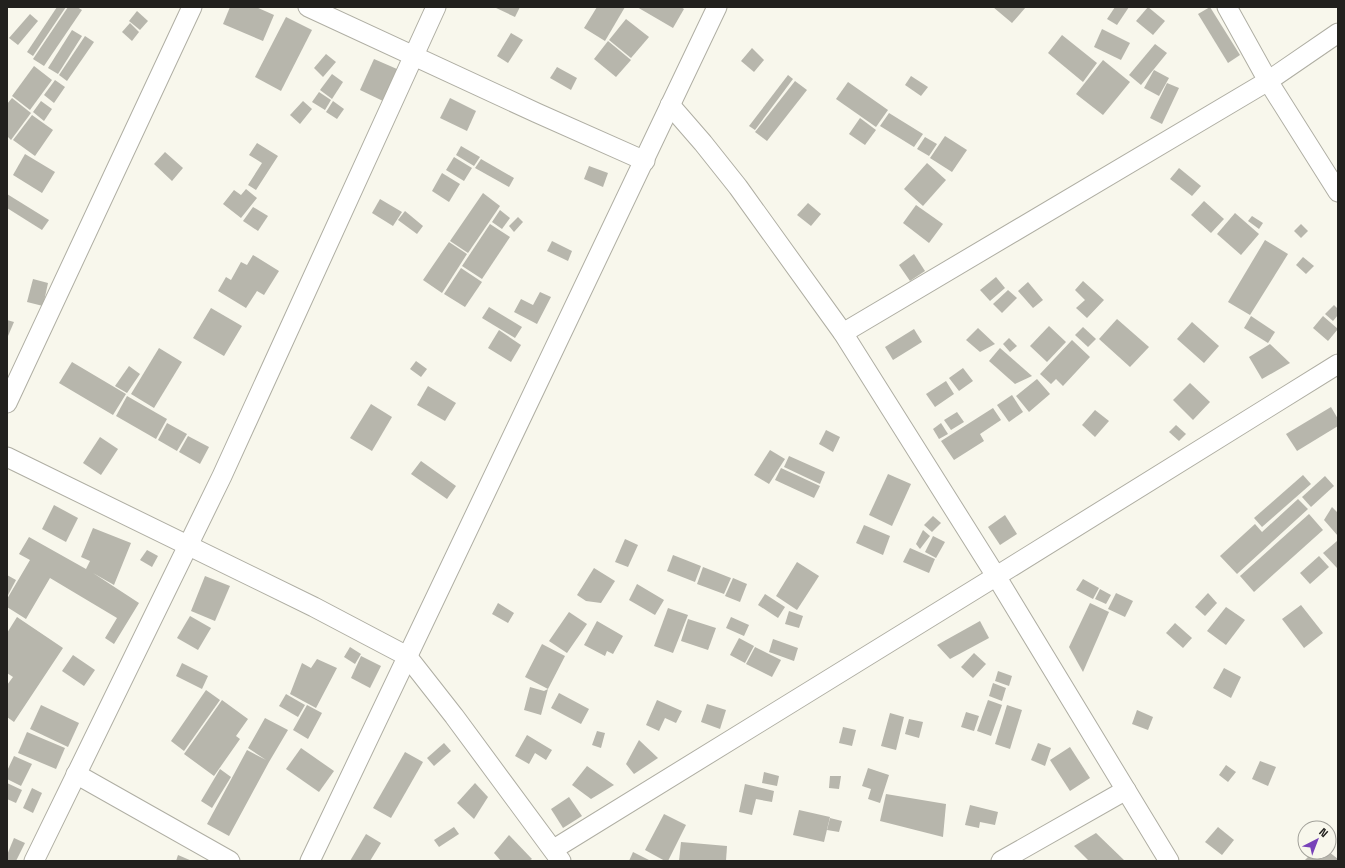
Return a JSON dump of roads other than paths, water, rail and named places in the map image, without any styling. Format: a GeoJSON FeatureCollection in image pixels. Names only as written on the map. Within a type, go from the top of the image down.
{"type":"FeatureCollection","features":[{"type":"Feature","properties":{"kind":"street"},"geometry":{"type":"LineString","coordinates":[[7,403],[192,7]]}},
{"type":"Feature","properties":{"kind":"street"},"geometry":{"type":"LineString","coordinates":[[308,7],[413,57],[645,161]]}},
{"type":"Feature","properties":{"kind":"street"},"geometry":{"type":"LineString","coordinates":[[34,861],[222,476],[436,7]]}},
{"type":"Feature","properties":{"kind":"street"},"geometry":{"type":"LineString","coordinates":[[310,861],[645,161],[717,7]]}},
{"type":"Feature","properties":{"kind":"street"},"geometry":{"type":"LineString","coordinates":[[1227,7],[1268,81],[1338,192]]}},
{"type":"Feature","properties":{"kind":"street"},"geometry":{"type":"LineString","coordinates":[[842,333],[1268,81],[1338,33]]}},
{"type":"Feature","properties":{"kind":"street"},"geometry":{"type":"LineString","coordinates":[[670,105],[704,143],[738,188],[842,333],[996,576],[1169,861]]}},
{"type":"Feature","properties":{"kind":"street"},"geometry":{"type":"LineString","coordinates":[[7,457],[314,607],[407,656],[459,722],[558,855],[824,684],[1338,364]]}},
{"type":"Feature","properties":{"kind":"street"},"geometry":{"type":"LineString","coordinates":[[76,774],[230,861]]}},
{"type":"Feature","properties":{"kind":"street"},"geometry":{"type":"LineString","coordinates":[[1001,861],[1126,790]]}}]}
